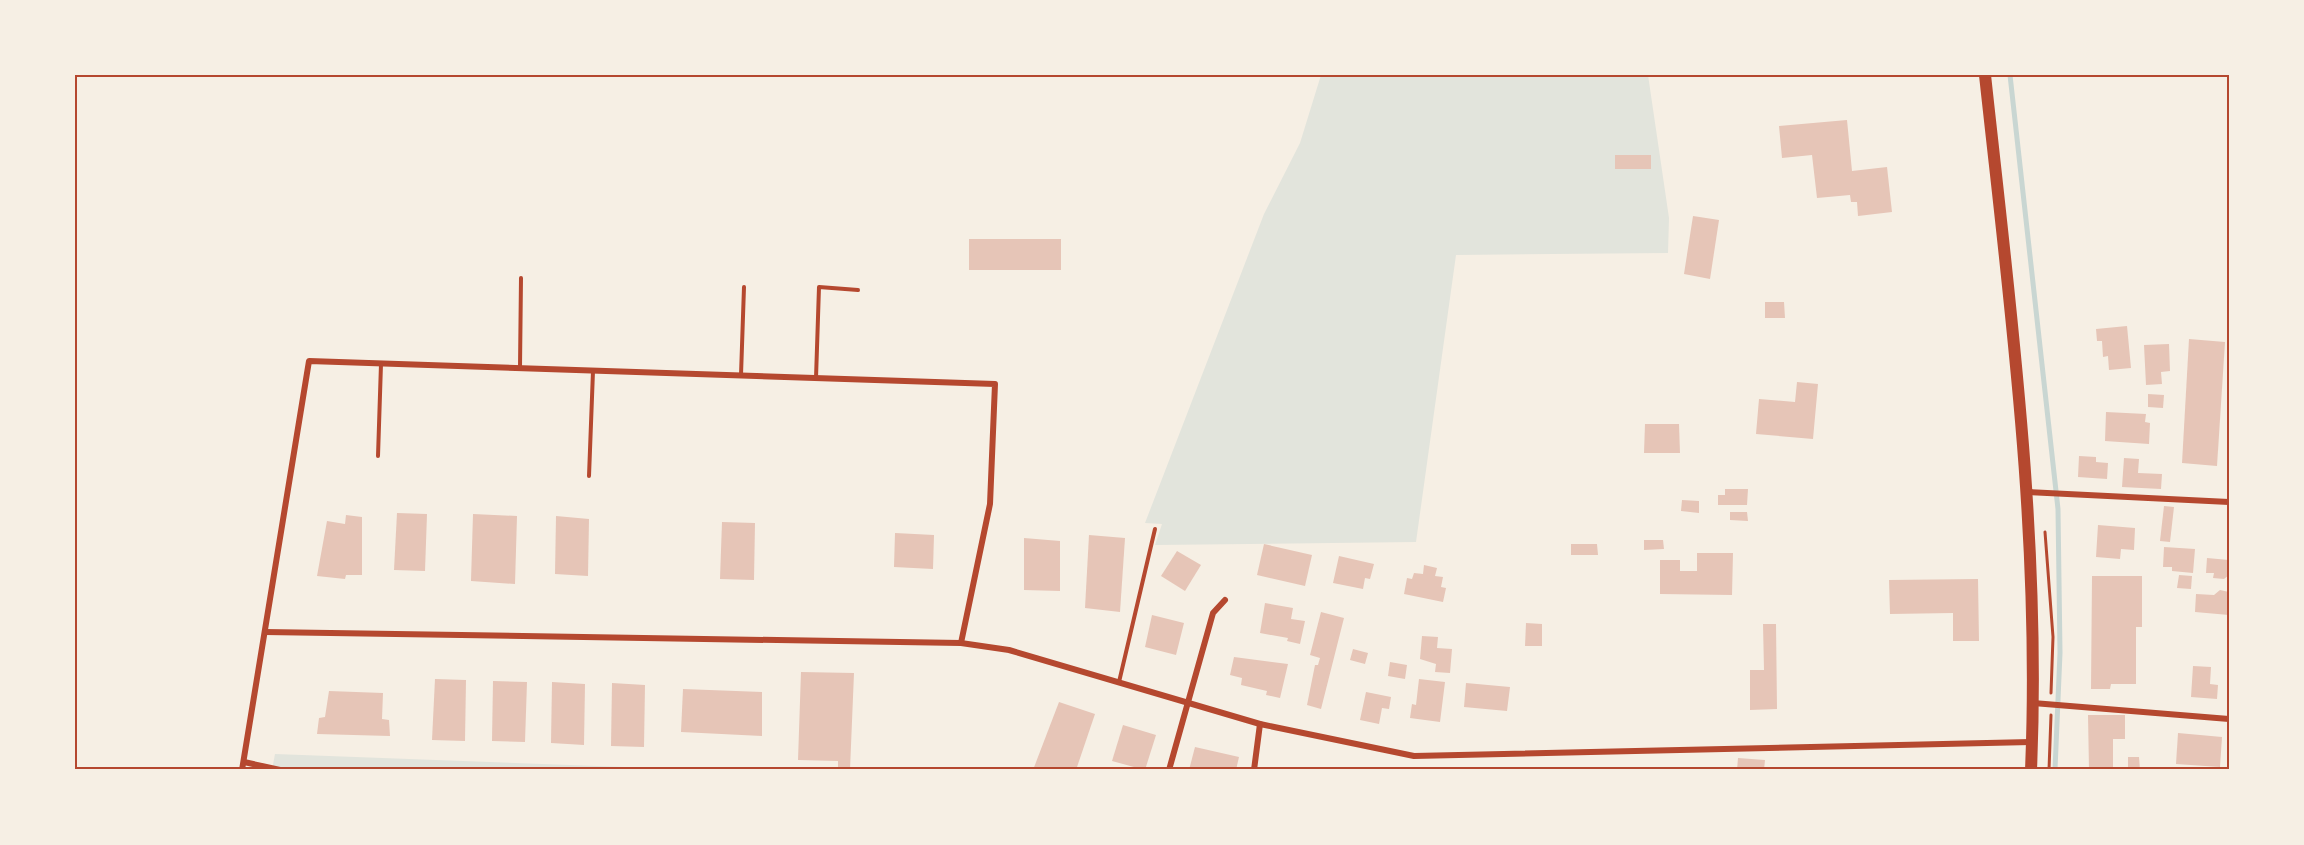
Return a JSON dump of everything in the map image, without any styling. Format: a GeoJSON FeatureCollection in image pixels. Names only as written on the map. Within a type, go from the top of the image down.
{"type":"FeatureCollection","features":[{"type":"Feature","properties":{"kind":"main road"},"geometry":{"type":"LineString","coordinates":[[1985,75],[2018,379],[2027,492],[2032,703],[2031,770]]}},
{"type":"Feature","properties":{"kind":"street"},"geometry":{"type":"LineString","coordinates":[[242,770],[309,362],[996,384],[990,504],[962,643]]}},
{"type":"Feature","properties":{"kind":"street"},"geometry":{"type":"LineString","coordinates":[[2027,492],[2229,502]]}},
{"type":"Feature","properties":{"kind":"street"},"geometry":{"type":"LineString","coordinates":[[1169,770],[1213,613],[1225,600]]}},
{"type":"Feature","properties":{"kind":"street"},"geometry":{"type":"LineString","coordinates":[[265,632],[962,643],[987,646],[1260,724],[1414,756],[2032,742]]}},
{"type":"Feature","properties":{"kind":"street"},"geometry":{"type":"LineString","coordinates":[[2032,703],[2229,719]]}},
{"type":"Feature","properties":{"kind":"street"},"geometry":{"type":"LineString","coordinates":[[1254,770],[1260,724]]}},
{"type":"Feature","properties":{"kind":"street"},"geometry":{"type":"LineString","coordinates":[[244,762],[280,770]]}},
{"type":"Feature","properties":{"kind":"lane"},"geometry":{"type":"LineString","coordinates":[[520,368],[521,278]]}},
{"type":"Feature","properties":{"kind":"lane"},"geometry":{"type":"LineString","coordinates":[[741,376],[744,287]]}},
{"type":"Feature","properties":{"kind":"lane"},"geometry":{"type":"LineString","coordinates":[[816,378],[819,287],[858,290]]}},
{"type":"Feature","properties":{"kind":"lane"},"geometry":{"type":"LineString","coordinates":[[378,456],[381,364]]}},
{"type":"Feature","properties":{"kind":"lane"},"geometry":{"type":"LineString","coordinates":[[589,476],[593,371]]}},
{"type":"Feature","properties":{"kind":"lane"},"geometry":{"type":"LineString","coordinates":[[1119,682],[1155,529]]}},
{"type":"Feature","properties":{"kind":"shaded area"},"geometry":{"type":"Polygon","coordinates":[[[1321,75],[1648,75],[1669,218],[1668,253],[1456,255],[1416,542],[1155,545],[1162,524],[1145,523],[1264,214],[1300,143],[1321,75]]]}},
{"type":"Feature","properties":{"kind":"shaded area"},"geometry":{"type":"Polygon","coordinates":[[[275,754],[707,770],[272,770],[275,754]]]}},
{"type":"Feature","properties":{"kind":"building"},"geometry":{"type":"Polygon","coordinates":[[[1847,120],[1852,171],[1887,167],[1892,212],[1858,216],[1857,202],[1851,202],[1850,195],[1817,198],[1812,155],[1782,158],[1779,126],[1847,120]]]}},
{"type":"Feature","properties":{"kind":"building"},"geometry":{"type":"Polygon","coordinates":[[[1615,155],[1651,155],[1651,169],[1615,169],[1615,155]]]}},
{"type":"Feature","properties":{"kind":"building"},"geometry":{"type":"Polygon","coordinates":[[[1693,216],[1719,220],[1710,279],[1684,274],[1693,216]]]}},
{"type":"Feature","properties":{"kind":"building"},"geometry":{"type":"Polygon","coordinates":[[[969,239],[1061,239],[1061,270],[969,270],[969,239]]]}},
{"type":"Feature","properties":{"kind":"building"},"geometry":{"type":"Polygon","coordinates":[[[1765,302],[1784,302],[1785,318],[1765,318],[1765,302]]]}},
{"type":"Feature","properties":{"kind":"building"},"geometry":{"type":"Polygon","coordinates":[[[2127,326],[2131,368],[2109,370],[2108,356],[2103,357],[2102,341],[2097,341],[2096,329],[2127,326]]]}},
{"type":"Feature","properties":{"kind":"building"},"geometry":{"type":"Polygon","coordinates":[[[2189,339],[2225,342],[2217,466],[2182,463],[2189,339]]]}},
{"type":"Feature","properties":{"kind":"building"},"geometry":{"type":"Polygon","coordinates":[[[2169,344],[2170,371],[2161,372],[2162,384],[2146,385],[2144,345],[2169,344]]]}},
{"type":"Feature","properties":{"kind":"building"},"geometry":{"type":"Polygon","coordinates":[[[1797,382],[1818,384],[1813,439],[1756,434],[1759,399],[1795,402],[1797,382]]]}},
{"type":"Feature","properties":{"kind":"building"},"geometry":{"type":"Polygon","coordinates":[[[2148,394],[2164,395],[2163,408],[2148,407],[2148,394]]]}},
{"type":"Feature","properties":{"kind":"building"},"geometry":{"type":"Polygon","coordinates":[[[2106,412],[2146,414],[2145,422],[2150,423],[2149,444],[2105,441],[2106,412]]]}},
{"type":"Feature","properties":{"kind":"building"},"geometry":{"type":"Polygon","coordinates":[[[1645,424],[1679,424],[1680,453],[1644,453],[1645,424]]]}},
{"type":"Feature","properties":{"kind":"building"},"geometry":{"type":"Polygon","coordinates":[[[2079,456],[2096,457],[2096,462],[2108,463],[2107,479],[2078,477],[2079,456]]]}},
{"type":"Feature","properties":{"kind":"building"},"geometry":{"type":"Polygon","coordinates":[[[2124,458],[2139,459],[2138,473],[2162,474],[2161,489],[2122,487],[2124,458]]]}},
{"type":"Feature","properties":{"kind":"building"},"geometry":{"type":"Polygon","coordinates":[[[1725,489],[1748,489],[1747,505],[1718,505],[1718,495],[1725,495],[1725,489]]]}},
{"type":"Feature","properties":{"kind":"building"},"geometry":{"type":"Polygon","coordinates":[[[1682,500],[1699,501],[1699,513],[1681,511],[1682,500]]]}},
{"type":"Feature","properties":{"kind":"building"},"geometry":{"type":"Polygon","coordinates":[[[2164,506],[2174,507],[2170,542],[2160,541],[2164,506]]]}},
{"type":"Feature","properties":{"kind":"building"},"geometry":{"type":"Polygon","coordinates":[[[1730,512],[1747,512],[1748,521],[1730,520],[1730,512]]]}},
{"type":"Feature","properties":{"kind":"building"},"geometry":{"type":"Polygon","coordinates":[[[397,513],[427,514],[425,571],[394,570],[397,513]]]}},
{"type":"Feature","properties":{"kind":"building"},"geometry":{"type":"Polygon","coordinates":[[[473,514],[517,516],[515,584],[471,581],[473,514]]]}},
{"type":"Feature","properties":{"kind":"building"},"geometry":{"type":"Polygon","coordinates":[[[346,515],[362,517],[362,575],[346,575],[345,579],[317,576],[327,521],[345,524],[346,515]]]}},
{"type":"Feature","properties":{"kind":"building"},"geometry":{"type":"Polygon","coordinates":[[[556,516],[589,519],[588,576],[555,574],[556,516]]]}},
{"type":"Feature","properties":{"kind":"building"},"geometry":{"type":"Polygon","coordinates":[[[722,522],[755,523],[754,580],[720,579],[722,522]]]}},
{"type":"Feature","properties":{"kind":"building"},"geometry":{"type":"Polygon","coordinates":[[[2098,525],[2135,528],[2134,550],[2121,549],[2120,559],[2096,557],[2098,525]]]}},
{"type":"Feature","properties":{"kind":"building"},"geometry":{"type":"Polygon","coordinates":[[[895,533],[934,535],[933,569],[894,567],[895,533]]]}},
{"type":"Feature","properties":{"kind":"building"},"geometry":{"type":"Polygon","coordinates":[[[1089,535],[1125,538],[1120,612],[1085,608],[1089,535]]]}},
{"type":"Feature","properties":{"kind":"building"},"geometry":{"type":"Polygon","coordinates":[[[1024,538],[1060,541],[1060,591],[1024,590],[1024,538]]]}},
{"type":"Feature","properties":{"kind":"building"},"geometry":{"type":"Polygon","coordinates":[[[1644,540],[1663,540],[1664,549],[1644,550],[1644,540]]]}},
{"type":"Feature","properties":{"kind":"building"},"geometry":{"type":"Polygon","coordinates":[[[1264,544],[1312,555],[1305,586],[1257,575],[1264,544]]]}},
{"type":"Feature","properties":{"kind":"building"},"geometry":{"type":"Polygon","coordinates":[[[1571,544],[1597,544],[1598,555],[1571,555],[1571,544]]]}},
{"type":"Feature","properties":{"kind":"building"},"geometry":{"type":"Polygon","coordinates":[[[2164,547],[2195,549],[2193,573],[2172,571],[2172,567],[2163,567],[2164,547]]]}},
{"type":"Feature","properties":{"kind":"building"},"geometry":{"type":"Polygon","coordinates":[[[1177,551],[1201,565],[1185,591],[1161,576],[1177,551]]]}},
{"type":"Feature","properties":{"kind":"building"},"geometry":{"type":"Polygon","coordinates":[[[1697,553],[1733,553],[1732,595],[1660,594],[1660,560],[1680,560],[1680,571],[1697,571],[1697,553]]]}},
{"type":"Feature","properties":{"kind":"building"},"geometry":{"type":"Polygon","coordinates":[[[1339,556],[1374,564],[1370,579],[1365,578],[1363,589],[1333,583],[1339,556]]]}},
{"type":"Feature","properties":{"kind":"building"},"geometry":{"type":"Polygon","coordinates":[[[2207,558],[2229,560],[2229,575],[2224,579],[2213,578],[2214,573],[2206,573],[2207,558]]]}},
{"type":"Feature","properties":{"kind":"building"},"geometry":{"type":"Polygon","coordinates":[[[1424,565],[1437,568],[1435,576],[1443,577],[1441,587],[1446,588],[1443,602],[1404,594],[1407,578],[1412,579],[1414,573],[1423,574],[1424,565]]]}},
{"type":"Feature","properties":{"kind":"building"},"geometry":{"type":"Polygon","coordinates":[[[2179,575],[2192,576],[2191,589],[2177,588],[2179,575]]]}},
{"type":"Feature","properties":{"kind":"building"},"geometry":{"type":"Polygon","coordinates":[[[2092,576],[2142,576],[2142,627],[2136,627],[2136,684],[2111,684],[2110,689],[2091,689],[2092,576]]]}},
{"type":"Feature","properties":{"kind":"building"},"geometry":{"type":"Polygon","coordinates":[[[1978,579],[1979,641],[1953,641],[1953,613],[1890,614],[1889,580],[1978,579]]]}},
{"type":"Feature","properties":{"kind":"building"},"geometry":{"type":"Polygon","coordinates":[[[2220,590],[2229,592],[2229,615],[2195,612],[2196,594],[2214,595],[2220,590]]]}},
{"type":"Feature","properties":{"kind":"building"},"geometry":{"type":"Polygon","coordinates":[[[1265,603],[1293,608],[1291,619],[1305,621],[1300,644],[1287,641],[1288,638],[1260,633],[1265,603]]]}},
{"type":"Feature","properties":{"kind":"building"},"geometry":{"type":"Polygon","coordinates":[[[1321,612],[1344,618],[1321,709],[1307,705],[1315,665],[1318,665],[1320,658],[1310,655],[1321,612]]]}},
{"type":"Feature","properties":{"kind":"building"},"geometry":{"type":"Polygon","coordinates":[[[1152,615],[1184,623],[1176,655],[1145,647],[1152,615]]]}},
{"type":"Feature","properties":{"kind":"building"},"geometry":{"type":"Polygon","coordinates":[[[1526,623],[1542,624],[1542,646],[1525,646],[1526,623]]]}},
{"type":"Feature","properties":{"kind":"building"},"geometry":{"type":"Polygon","coordinates":[[[1763,624],[1776,624],[1777,709],[1750,710],[1750,670],[1764,670],[1763,624]]]}},
{"type":"Feature","properties":{"kind":"building"},"geometry":{"type":"Polygon","coordinates":[[[1422,636],[1438,637],[1437,648],[1452,649],[1450,673],[1435,672],[1436,664],[1420,659],[1422,636]]]}},
{"type":"Feature","properties":{"kind":"building"},"geometry":{"type":"Polygon","coordinates":[[[1353,649],[1368,653],[1365,664],[1350,660],[1353,649]]]}},
{"type":"Feature","properties":{"kind":"building"},"geometry":{"type":"Polygon","coordinates":[[[1234,657],[1288,664],[1280,698],[1266,695],[1267,691],[1241,685],[1242,678],[1230,675],[1234,657]]]}},
{"type":"Feature","properties":{"kind":"building"},"geometry":{"type":"Polygon","coordinates":[[[1390,662],[1407,665],[1405,679],[1388,676],[1390,662]]]}},
{"type":"Feature","properties":{"kind":"building"},"geometry":{"type":"Polygon","coordinates":[[[2193,666],[2211,667],[2210,684],[2218,685],[2217,699],[2191,697],[2193,666]]]}},
{"type":"Feature","properties":{"kind":"building"},"geometry":{"type":"Polygon","coordinates":[[[801,672],[854,673],[850,770],[838,770],[838,761],[798,760],[801,672]]]}},
{"type":"Feature","properties":{"kind":"building"},"geometry":{"type":"Polygon","coordinates":[[[435,679],[466,680],[465,741],[432,740],[435,679]]]}},
{"type":"Feature","properties":{"kind":"building"},"geometry":{"type":"Polygon","coordinates":[[[1419,679],[1445,682],[1440,722],[1410,718],[1412,704],[1416,705],[1419,679]]]}},
{"type":"Feature","properties":{"kind":"building"},"geometry":{"type":"Polygon","coordinates":[[[493,681],[527,682],[525,742],[492,741],[493,681]]]}},
{"type":"Feature","properties":{"kind":"building"},"geometry":{"type":"Polygon","coordinates":[[[552,682],[585,684],[584,745],[551,743],[552,682]]]}},
{"type":"Feature","properties":{"kind":"building"},"geometry":{"type":"Polygon","coordinates":[[[612,683],[645,685],[644,747],[611,746],[612,683]]]}},
{"type":"Feature","properties":{"kind":"building"},"geometry":{"type":"Polygon","coordinates":[[[1466,683],[1510,687],[1507,711],[1464,707],[1466,683]]]}},
{"type":"Feature","properties":{"kind":"building"},"geometry":{"type":"Polygon","coordinates":[[[683,689],[762,692],[762,736],[681,732],[683,689]]]}},
{"type":"Feature","properties":{"kind":"building"},"geometry":{"type":"Polygon","coordinates":[[[329,691],[383,693],[382,719],[389,720],[390,736],[317,734],[319,718],[325,717],[329,691]]]}},
{"type":"Feature","properties":{"kind":"building"},"geometry":{"type":"Polygon","coordinates":[[[1366,692],[1391,697],[1389,709],[1382,708],[1379,724],[1360,720],[1366,692]]]}},
{"type":"Feature","properties":{"kind":"building"},"geometry":{"type":"Polygon","coordinates":[[[1059,702],[1095,714],[1076,770],[1033,770],[1059,702]]]}},
{"type":"Feature","properties":{"kind":"building"},"geometry":{"type":"Polygon","coordinates":[[[2088,715],[2125,715],[2125,739],[2113,739],[2113,770],[2089,770],[2088,715]]]}},
{"type":"Feature","properties":{"kind":"building"},"geometry":{"type":"Polygon","coordinates":[[[1123,725],[1156,735],[1145,770],[1112,761],[1123,725]]]}},
{"type":"Feature","properties":{"kind":"building"},"geometry":{"type":"Polygon","coordinates":[[[2178,733],[2222,737],[2220,767],[2176,764],[2178,733]]]}},
{"type":"Feature","properties":{"kind":"building"},"geometry":{"type":"Polygon","coordinates":[[[1195,747],[1239,757],[1236,770],[1189,770],[1195,747]]]}},
{"type":"Feature","properties":{"kind":"building"},"geometry":{"type":"Polygon","coordinates":[[[2128,757],[2139,757],[2140,770],[2128,770],[2128,757]]]}},
{"type":"Feature","properties":{"kind":"building"},"geometry":{"type":"Polygon","coordinates":[[[1738,758],[1765,760],[1764,770],[1737,770],[1738,758]]]}},
{"type":"Feature","properties":{"kind":"waterway"},"geometry":{"type":"LineString","coordinates":[[2010,75],[2058,509],[2060,653],[2055,770]]}}]}
